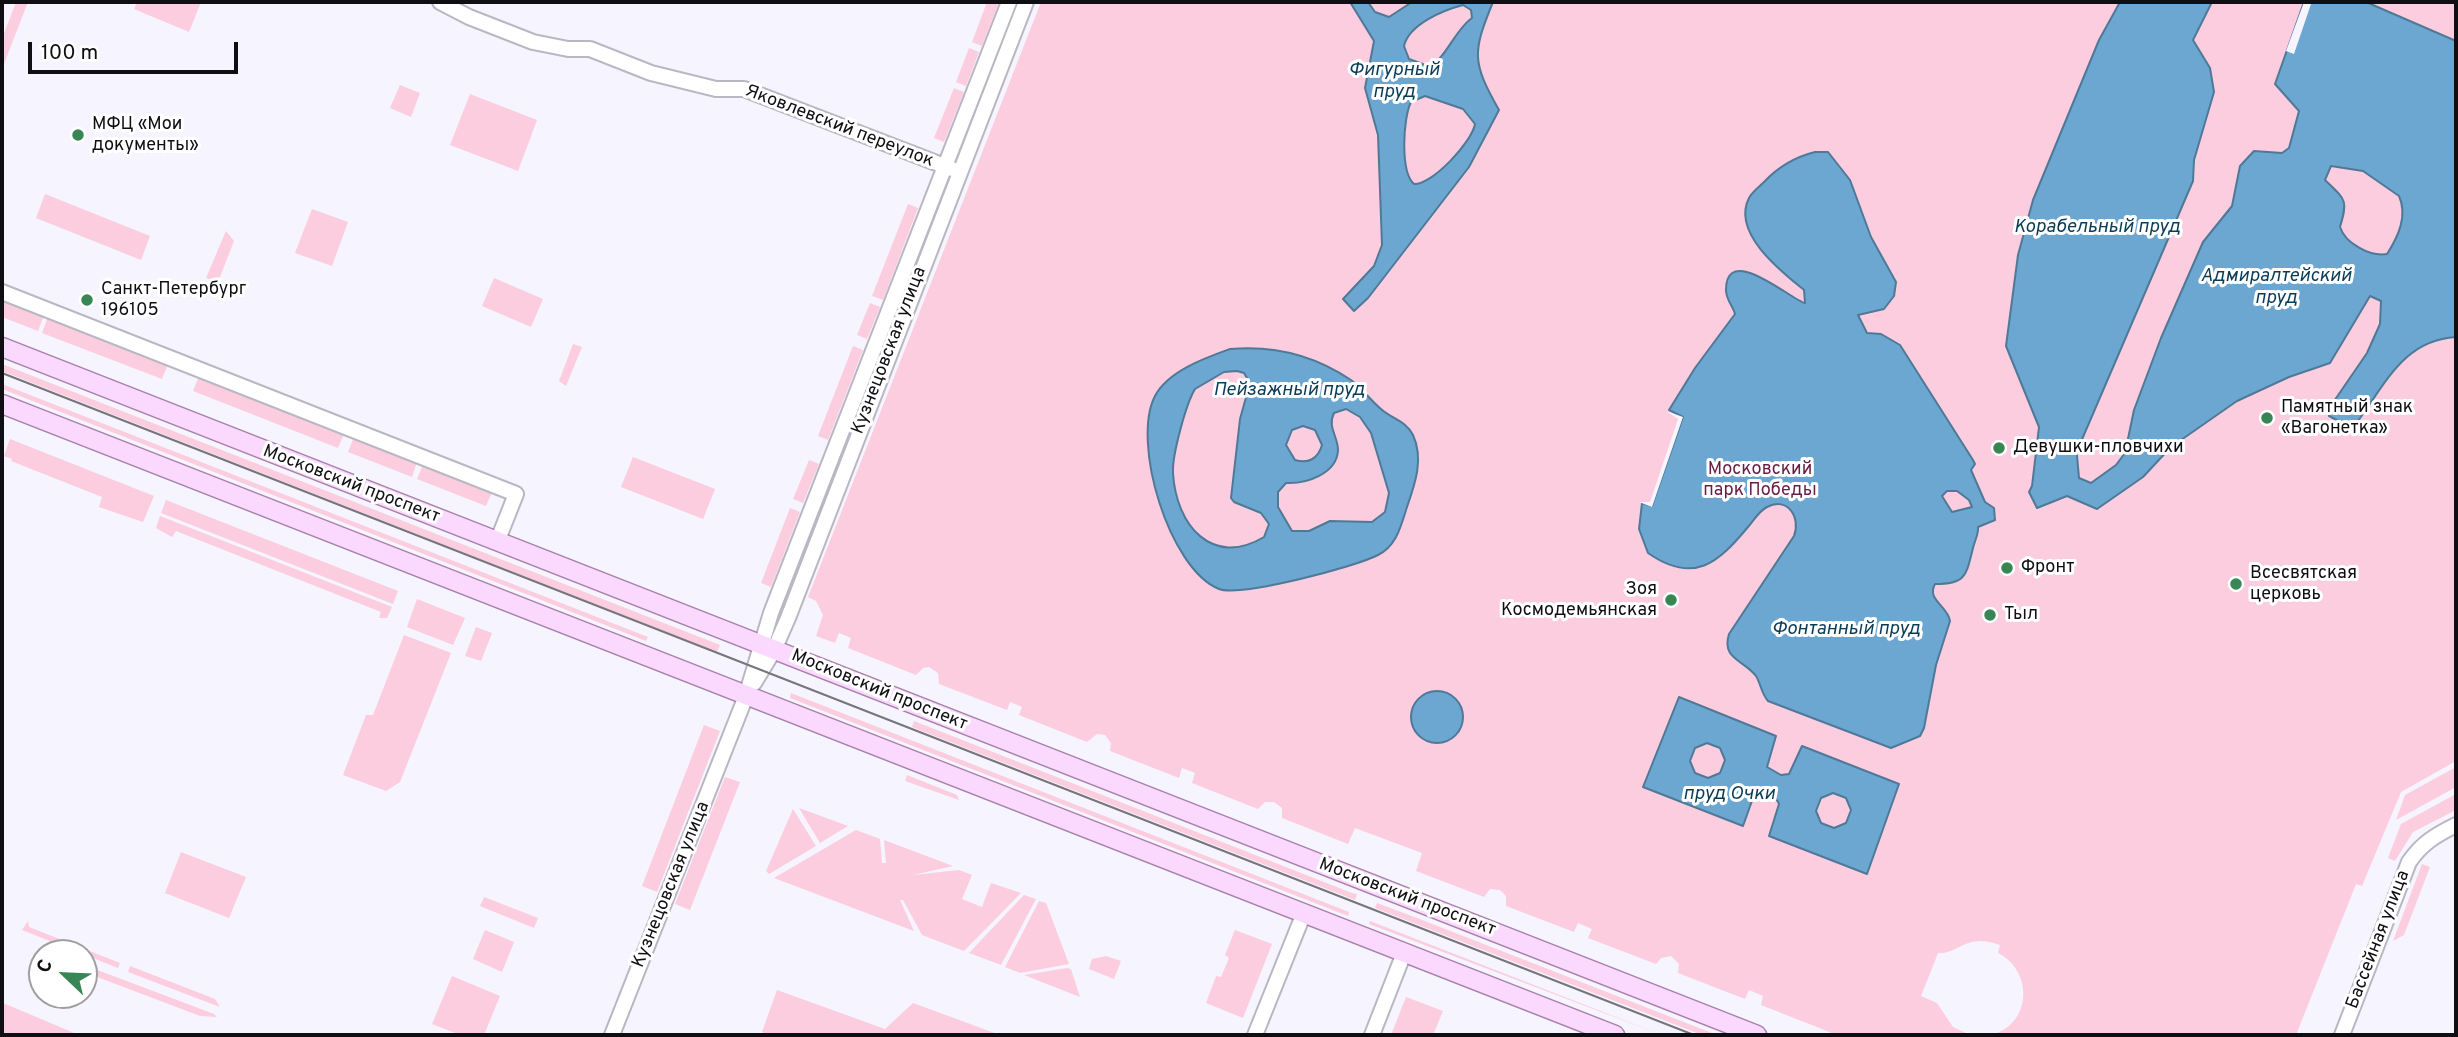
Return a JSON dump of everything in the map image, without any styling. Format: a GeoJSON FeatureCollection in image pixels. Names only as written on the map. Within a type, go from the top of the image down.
{"type":"FeatureCollection","features":[{"type":"Feature","properties":{"kind":"main road","name":"Московский проспект"},"geometry":{"type":"LineString","coordinates":[[2,347],[1757,1035]]}},
{"type":"Feature","properties":{"kind":"main road"},"geometry":{"type":"LineString","coordinates":[[2,404],[1615,1035]]}},
{"type":"Feature","properties":{"kind":"street","name":"Яковлевский переулок"},"geometry":{"type":"LineString","coordinates":[[440,2],[469,17],[533,42],[568,49],[590,49],[651,73],[716,89],[744,89],[959,172]]}},
{"type":"Feature","properties":{"kind":"street","name":"Кузнецовская улица"},"geometry":{"type":"LineString","coordinates":[[767,647],[945,166],[1009,2]]}},
{"type":"Feature","properties":{"kind":"street","name":"Кузнецовская улица"},"geometry":{"type":"LineString","coordinates":[[612,1035],[1026,2]]}},
{"type":"Feature","properties":{"kind":"street"},"geometry":{"type":"LineString","coordinates":[[2,292],[516,494],[497,542]]}},
{"type":"Feature","properties":{"kind":"street","name":"Бассейная улица"},"geometry":{"type":"LineString","coordinates":[[2342,1035],[2409,862],[2418,848],[2456,825]]}},
{"type":"Feature","properties":{"kind":"street"},"geometry":{"type":"LineString","coordinates":[[1255,1035],[1304,913]]}},
{"type":"Feature","properties":{"kind":"street"},"geometry":{"type":"LineString","coordinates":[[1372,1035],[1404,953]]}},
{"type":"Feature","properties":{"kind":"green space"},"geometry":{"type":"Polygon","coordinates":[[[16,2],[28,2],[2,69],[2,39],[16,2]]]}},
{"type":"Feature","properties":{"kind":"green space"},"geometry":{"type":"Polygon","coordinates":[[[137,2],[201,2],[189,32],[134,9],[137,2]]]}},
{"type":"Feature","properties":{"kind":"green space"},"geometry":{"type":"Polygon","coordinates":[[[987,2],[999,2],[982,46],[972,42],[987,2]]]}},
{"type":"Feature","properties":{"kind":"green space","name":"Московский парк Победы"},"geometry":{"type":"Polygon","coordinates":[[[1041,2],[2456,2],[2456,761],[2401,792],[2362,886],[2356,884],[2296,1035],[1990,1035],[2004,1030],[2014,1021],[2023,997],[2022,984],[2010,961],[1998,953],[2000,945],[1979,941],[1938,953],[1921,996],[1937,1003],[1953,1027],[1970,1035],[1837,1035],[1761,1005],[1763,996],[1749,990],[1745,999],[1678,973],[1679,964],[1671,956],[1661,958],[1656,964],[1588,938],[1592,929],[1578,923],[1574,932],[1506,906],[1506,896],[1500,890],[1490,889],[1484,897],[1416,871],[1422,853],[1355,828],[1348,844],[1282,818],[1282,808],[1274,802],[1265,802],[1258,809],[1192,783],[1195,773],[1182,768],[1179,778],[1110,751],[1111,743],[1105,735],[1097,734],[1087,742],[1019,715],[1022,707],[1010,702],[1007,710],[939,684],[938,673],[929,667],[923,668],[916,675],[848,648],[851,638],[839,633],[835,643],[816,636],[823,615],[816,601],[808,597],[1041,2]]]}},
{"type":"Feature","properties":{"kind":"green space"},"geometry":{"type":"Polygon","coordinates":[[[969,48],[979,52],[966,86],[956,82],[969,48]]]}},
{"type":"Feature","properties":{"kind":"green space"},"geometry":{"type":"Polygon","coordinates":[[[400,85],[420,93],[411,117],[390,108],[400,85]]]}},
{"type":"Feature","properties":{"kind":"green space"},"geometry":{"type":"Polygon","coordinates":[[[954,88],[964,92],[944,142],[934,138],[954,88]]]}},
{"type":"Feature","properties":{"kind":"green space"},"geometry":{"type":"Polygon","coordinates":[[[470,94],[537,120],[518,171],[450,145],[470,94]]]}},
{"type":"Feature","properties":{"kind":"green space"},"geometry":{"type":"Polygon","coordinates":[[[45,194],[150,236],[141,260],[36,218],[45,194]]]}},
{"type":"Feature","properties":{"kind":"green space"},"geometry":{"type":"Polygon","coordinates":[[[908,204],[918,208],[883,300],[872,296],[908,204]]]}},
{"type":"Feature","properties":{"kind":"green space"},"geometry":{"type":"Polygon","coordinates":[[[312,209],[348,222],[332,266],[295,253],[312,209]]]}},
{"type":"Feature","properties":{"kind":"green space"},"geometry":{"type":"Polygon","coordinates":[[[226,231],[234,241],[218,282],[206,278],[226,231]]]}},
{"type":"Feature","properties":{"kind":"green space"},"geometry":{"type":"Polygon","coordinates":[[[494,278],[543,299],[531,327],[482,306],[494,278]]]}},
{"type":"Feature","properties":{"kind":"green space"},"geometry":{"type":"Polygon","coordinates":[[[2,298],[44,315],[38,331],[2,317],[2,298]]]}},
{"type":"Feature","properties":{"kind":"green space"},"geometry":{"type":"Polygon","coordinates":[[[870,303],[880,307],[867,339],[857,335],[870,303]]]}},
{"type":"Feature","properties":{"kind":"green space"},"geometry":{"type":"Polygon","coordinates":[[[48,317],[168,364],[162,379],[42,333],[48,317]]]}},
{"type":"Feature","properties":{"kind":"green space"},"geometry":{"type":"Polygon","coordinates":[[[573,344],[582,347],[566,386],[559,381],[573,344]]]}},
{"type":"Feature","properties":{"kind":"green space"},"geometry":{"type":"Polygon","coordinates":[[[853,346],[863,350],[828,440],[818,436],[853,346]]]}},
{"type":"Feature","properties":{"kind":"green space"},"geometry":{"type":"Polygon","coordinates":[[[2,364],[720,645],[717,652],[2,371],[2,364]]]}},
{"type":"Feature","properties":{"kind":"green space"},"geometry":{"type":"Polygon","coordinates":[[[199,376],[344,434],[338,448],[193,391],[199,376]]]}},
{"type":"Feature","properties":{"kind":"green space"},"geometry":{"type":"Polygon","coordinates":[[[2,384],[648,637],[646,641],[2,389],[2,384]]]}},
{"type":"Feature","properties":{"kind":"green space"},"geometry":{"type":"Polygon","coordinates":[[[354,437],[417,462],[412,477],[348,452],[354,437]]]}},
{"type":"Feature","properties":{"kind":"green space"},"geometry":{"type":"Polygon","coordinates":[[[10,439],[154,496],[143,522],[99,507],[102,497],[11,461],[12,459],[4,456],[10,439]]]}},
{"type":"Feature","properties":{"kind":"green space"},"geometry":{"type":"Polygon","coordinates":[[[633,457],[715,489],[703,519],[621,487],[633,457]]]}},
{"type":"Feature","properties":{"kind":"green space"},"geometry":{"type":"Polygon","coordinates":[[[809,460],[819,464],[803,503],[793,499],[809,460]]]}},
{"type":"Feature","properties":{"kind":"green space"},"geometry":{"type":"Polygon","coordinates":[[[423,465],[492,492],[486,506],[417,479],[423,465]]]}},
{"type":"Feature","properties":{"kind":"green space"},"geometry":{"type":"Polygon","coordinates":[[[166,500],[398,591],[393,604],[161,513],[166,500]]]}},
{"type":"Feature","properties":{"kind":"green space"},"geometry":{"type":"Polygon","coordinates":[[[790,508],[800,512],[771,587],[761,583],[790,508]]]}},
{"type":"Feature","properties":{"kind":"green space"},"geometry":{"type":"Polygon","coordinates":[[[160,516],[392,607],[387,618],[379,618],[381,612],[176,531],[172,537],[156,528],[160,516]]]}},
{"type":"Feature","properties":{"kind":"green space"},"geometry":{"type":"Polygon","coordinates":[[[417,599],[465,618],[453,645],[407,627],[417,599]]]}},
{"type":"Feature","properties":{"kind":"green space"},"geometry":{"type":"Polygon","coordinates":[[[476,627],[492,633],[481,661],[465,656],[476,627]]]}},
{"type":"Feature","properties":{"kind":"green space"},"geometry":{"type":"Polygon","coordinates":[[[404,635],[451,653],[400,782],[386,791],[343,775],[366,715],[373,715],[404,635]]]}},
{"type":"Feature","properties":{"kind":"green space"},"geometry":{"type":"Polygon","coordinates":[[[791,693],[1349,912],[1348,916],[790,698],[791,693]]]}},
{"type":"Feature","properties":{"kind":"green space"},"geometry":{"type":"Polygon","coordinates":[[[914,721],[1357,894],[1355,900],[912,727],[914,721]]]}},
{"type":"Feature","properties":{"kind":"green space"},"geometry":{"type":"Polygon","coordinates":[[[704,725],[720,731],[657,892],[642,886],[704,725]]]}},
{"type":"Feature","properties":{"kind":"green space"},"geometry":{"type":"Polygon","coordinates":[[[2456,767],[2456,787],[2396,820],[2405,795],[2456,767]]]}},
{"type":"Feature","properties":{"kind":"green space"},"geometry":{"type":"Polygon","coordinates":[[[907,775],[957,795],[959,800],[905,781],[907,775]]]}},
{"type":"Feature","properties":{"kind":"green space"},"geometry":{"type":"Polygon","coordinates":[[[725,777],[740,782],[690,910],[675,904],[725,777]]]}},
{"type":"Feature","properties":{"kind":"green space"},"geometry":{"type":"Polygon","coordinates":[[[2456,794],[2456,810],[2413,832],[2395,861],[2388,858],[2401,824],[2456,794]]]}},
{"type":"Feature","properties":{"kind":"green space"},"geometry":{"type":"Polygon","coordinates":[[[799,808],[848,826],[820,843],[799,808]]]}},
{"type":"Feature","properties":{"kind":"green space"},"geometry":{"type":"Polygon","coordinates":[[[793,809],[816,846],[769,874],[766,871],[793,809]]]}},
{"type":"Feature","properties":{"kind":"green space"},"geometry":{"type":"Polygon","coordinates":[[[856,830],[880,839],[882,863],[886,863],[884,840],[953,866],[913,875],[959,870],[972,875],[962,899],[982,907],[991,883],[1021,893],[964,951],[922,935],[903,900],[900,900],[914,931],[774,878],[856,830]]]}},
{"type":"Feature","properties":{"kind":"green space"},"geometry":{"type":"Polygon","coordinates":[[[181,852],[246,877],[229,918],[165,893],[181,852]]]}},
{"type":"Feature","properties":{"kind":"green space"},"geometry":{"type":"Polygon","coordinates":[[[2422,864],[2430,867],[2404,935],[2393,941],[2422,864]]]}},
{"type":"Feature","properties":{"kind":"green space"},"geometry":{"type":"Polygon","coordinates":[[[1024,895],[1036,899],[1001,965],[969,953],[1024,895]]]}},
{"type":"Feature","properties":{"kind":"green space"},"geometry":{"type":"Polygon","coordinates":[[[484,897],[538,918],[534,928],[480,906],[484,897]]]}},
{"type":"Feature","properties":{"kind":"green space"},"geometry":{"type":"Polygon","coordinates":[[[1039,901],[1046,903],[1069,964],[1020,973],[1005,967],[1039,901]]]}},
{"type":"Feature","properties":{"kind":"green space"},"geometry":{"type":"Polygon","coordinates":[[[1377,903],[1717,1035],[1702,1035],[1375,908],[1377,903]]]}},
{"type":"Feature","properties":{"kind":"green space"},"geometry":{"type":"Polygon","coordinates":[[[28,921],[29,927],[59,939],[45,939],[22,930],[28,921]]]}},
{"type":"Feature","properties":{"kind":"green space"},"geometry":{"type":"Polygon","coordinates":[[[1370,921],[1662,1035],[1369,924],[1370,921]]]}},
{"type":"Feature","properties":{"kind":"green space"},"geometry":{"type":"Polygon","coordinates":[[[485,930],[514,942],[502,972],[473,959],[485,930]]]}},
{"type":"Feature","properties":{"kind":"green space"},"geometry":{"type":"Polygon","coordinates":[[[1235,930],[1272,944],[1243,1018],[1206,1003],[1216,976],[1221,977],[1229,958],[1225,955],[1235,930]]]}},
{"type":"Feature","properties":{"kind":"green space"},"geometry":{"type":"Polygon","coordinates":[[[98,954],[120,963],[118,968],[98,960],[98,954]]]}},
{"type":"Feature","properties":{"kind":"green space"},"geometry":{"type":"Polygon","coordinates":[[[1106,956],[1121,961],[1114,979],[1089,969],[1092,959],[1106,956]]]}},
{"type":"Feature","properties":{"kind":"green space"},"geometry":{"type":"Polygon","coordinates":[[[130,966],[215,999],[220,1007],[128,972],[130,966]]]}},
{"type":"Feature","properties":{"kind":"green space"},"geometry":{"type":"Polygon","coordinates":[[[1067,968],[1071,969],[1080,997],[1024,975],[1067,968]]]}},
{"type":"Feature","properties":{"kind":"green space"},"geometry":{"type":"Polygon","coordinates":[[[98,970],[217,1017],[200,1016],[98,977],[98,970]]]}},
{"type":"Feature","properties":{"kind":"green space"},"geometry":{"type":"Polygon","coordinates":[[[452,976],[500,996],[484,1035],[460,1035],[432,1024],[452,976]]]}},
{"type":"Feature","properties":{"kind":"green space"},"geometry":{"type":"Polygon","coordinates":[[[777,990],[885,1029],[913,1003],[1000,1035],[768,1035],[762,1032],[777,990]]]}},
{"type":"Feature","properties":{"kind":"green space"},"geometry":{"type":"Polygon","coordinates":[[[1406,997],[1443,1011],[1433,1035],[1391,1035],[1406,997]]]}},
{"type":"Feature","properties":{"kind":"green space"},"geometry":{"type":"Polygon","coordinates":[[[3,1003],[79,1035],[2,1035],[3,1003]]]}},
{"type":"Feature","properties":{"kind":"water","name":"Фигурный пруд"},"geometry":{"type":"Polygon","coordinates":[[[1350,2],[1368,2],[1375,12],[1389,17],[1412,2],[1493,2],[1481,34],[1478,57],[1484,80],[1499,110],[1469,167],[1368,298],[1354,311],[1343,299],[1374,266],[1382,245],[1378,135],[1365,88],[1374,41],[1350,2]],[[1463,5],[1437,14],[1413,31],[1404,46],[1409,59],[1428,66],[1439,59],[1472,18],[1471,10],[1463,5]],[[1425,96],[1411,102],[1406,120],[1406,168],[1414,184],[1431,178],[1450,161],[1467,141],[1475,124],[1463,109],[1425,96]]]}},
{"type":"Feature","properties":{"kind":"water","name":"Адмиралтейский пруд"},"geometry":{"type":"Polygon","coordinates":[[[2120,2],[2212,2],[2193,40],[2210,68],[2214,92],[2194,160],[2193,181],[2080,444],[2076,444],[2079,478],[2091,483],[2116,465],[2125,453],[2134,410],[2161,338],[2203,242],[2232,206],[2240,166],[2254,151],[2282,153],[2289,148],[2299,111],[2275,84],[2304,2],[2366,2],[2456,41],[2456,337],[2438,340],[2410,355],[2398,366],[2358,421],[2348,426],[2329,416],[2330,407],[2367,353],[2380,324],[2381,301],[2370,296],[2330,363],[2289,377],[2237,401],[2171,447],[2143,477],[2097,509],[2067,496],[2037,508],[2029,492],[2039,427],[2006,346],[2018,255],[2033,200],[2099,40],[2120,2]],[[2331,166],[2325,180],[2343,201],[2344,211],[2340,227],[2347,238],[2366,251],[2387,254],[2400,226],[2402,204],[2399,196],[2363,171],[2331,166]]]}},
{"type":"Feature","properties":{"kind":"water","name":"Фонтанный пруд"},"geometry":{"type":"Polygon","coordinates":[[[1815,152],[1828,152],[1850,180],[1871,237],[1896,282],[1894,296],[1884,309],[1858,315],[1867,333],[1881,334],[1900,345],[1973,460],[1975,464],[1971,470],[1985,502],[1994,508],[1995,520],[1978,527],[1963,576],[1953,582],[1935,584],[1935,599],[1946,611],[1950,621],[1936,665],[1924,728],[1920,736],[1891,748],[1768,701],[1756,676],[1728,649],[1729,634],[1794,536],[1796,522],[1787,507],[1774,504],[1764,509],[1726,551],[1704,566],[1692,568],[1679,568],[1664,563],[1648,553],[1639,529],[1642,503],[1652,506],[1683,417],[1669,410],[1695,368],[1735,314],[1726,294],[1729,276],[1737,271],[1748,272],[1805,303],[1804,290],[1772,262],[1753,238],[1745,211],[1750,196],[1769,177],[1787,163],[1815,152]],[[1947,491],[1942,496],[1952,512],[1972,507],[1969,500],[1957,491],[1947,491]]]}},
{"type":"Feature","properties":{"kind":"water","name":"Пейзажный пруд"},"geometry":{"type":"Polygon","coordinates":[[[1230,349],[1278,350],[1323,364],[1351,380],[1381,409],[1410,430],[1418,453],[1415,480],[1403,521],[1390,546],[1384,551],[1323,573],[1273,585],[1231,590],[1219,589],[1201,577],[1185,557],[1170,531],[1159,502],[1148,443],[1149,417],[1155,396],[1169,379],[1188,366],[1230,349]],[[1224,372],[1195,389],[1180,430],[1173,473],[1181,509],[1189,524],[1200,536],[1213,544],[1228,547],[1245,545],[1264,537],[1269,524],[1261,513],[1234,502],[1231,498],[1240,419],[1250,383],[1244,373],[1224,372]],[[1346,409],[1334,413],[1332,427],[1338,450],[1332,465],[1319,476],[1302,482],[1286,483],[1278,492],[1278,507],[1292,531],[1309,531],[1330,521],[1372,522],[1385,512],[1389,493],[1371,433],[1360,417],[1346,409]],[[1303,426],[1292,430],[1286,445],[1295,460],[1304,461],[1315,457],[1322,445],[1315,430],[1303,426]]]}},
{"type":"Feature","properties":{"kind":"water"},"geometry":{"type":"Polygon","coordinates":[[[1437,691],[1456,698],[1463,717],[1456,736],[1437,743],[1418,736],[1411,717],[1418,698],[1437,691]]]}},
{"type":"Feature","properties":{"kind":"water","name":"пруд Очки"},"geometry":{"type":"Polygon","coordinates":[[[1679,697],[1776,736],[1767,767],[1781,775],[1789,774],[1802,746],[1899,784],[1867,874],[1769,836],[1779,804],[1768,795],[1759,793],[1753,798],[1743,826],[1643,787],[1679,697]],[[1707,743],[1695,748],[1690,761],[1695,773],[1708,778],[1720,773],[1725,760],[1720,748],[1707,743]],[[1833,793],[1821,798],[1816,811],[1821,823],[1834,828],[1846,823],[1851,810],[1846,798],[1833,793]]]}},
{"type":"Feature","properties":{"kind":"pier"},"geometry":{"type":"Polygon","coordinates":[[[2304,2],[2311,4],[2294,54],[2286,51],[2304,2]]]}},
{"type":"Feature","properties":{"kind":"pier"},"geometry":{"type":"Polygon","coordinates":[[[1666,411],[1683,417],[1652,507],[1639,502],[1650,502],[1678,419],[1666,411]]]}},
{"type":"Feature","properties":{"kind":"tram line"},"geometry":{"type":"LineString","coordinates":[[2,373],[1694,1035]]}},
{"type":"Feature","properties":{"kind":"place","name":"МФЦ «Мои документы»"},"geometry":{"type":"Point","coordinates":[78,135]}},
{"type":"Feature","properties":{"kind":"place","name":"Санкт-Петербург 196105"},"geometry":{"type":"Point","coordinates":[87,300]}},
{"type":"Feature","properties":{"kind":"place","name":"Памятный знак «Вагонетка»"},"geometry":{"type":"Point","coordinates":[2267,418]}},
{"type":"Feature","properties":{"kind":"place","name":"Девушки-пловчихи"},"geometry":{"type":"Point","coordinates":[1999,448]}},
{"type":"Feature","properties":{"kind":"place","name":"Фронт"},"geometry":{"type":"Point","coordinates":[2007,568]}},
{"type":"Feature","properties":{"kind":"place","name":"Всесвятская церковь"},"geometry":{"type":"Point","coordinates":[2236,584]}},
{"type":"Feature","properties":{"kind":"place","name":"Зоя Космодемьянская"},"geometry":{"type":"Point","coordinates":[1671,600]}},
{"type":"Feature","properties":{"kind":"place","name":"Тыл"},"geometry":{"type":"Point","coordinates":[1990,615]}},
{"type":"Feature","properties":{"kind":"water label","name":"Корабельный пруд"},"geometry":{"type":"Point","coordinates":[2097,228]}}]}
